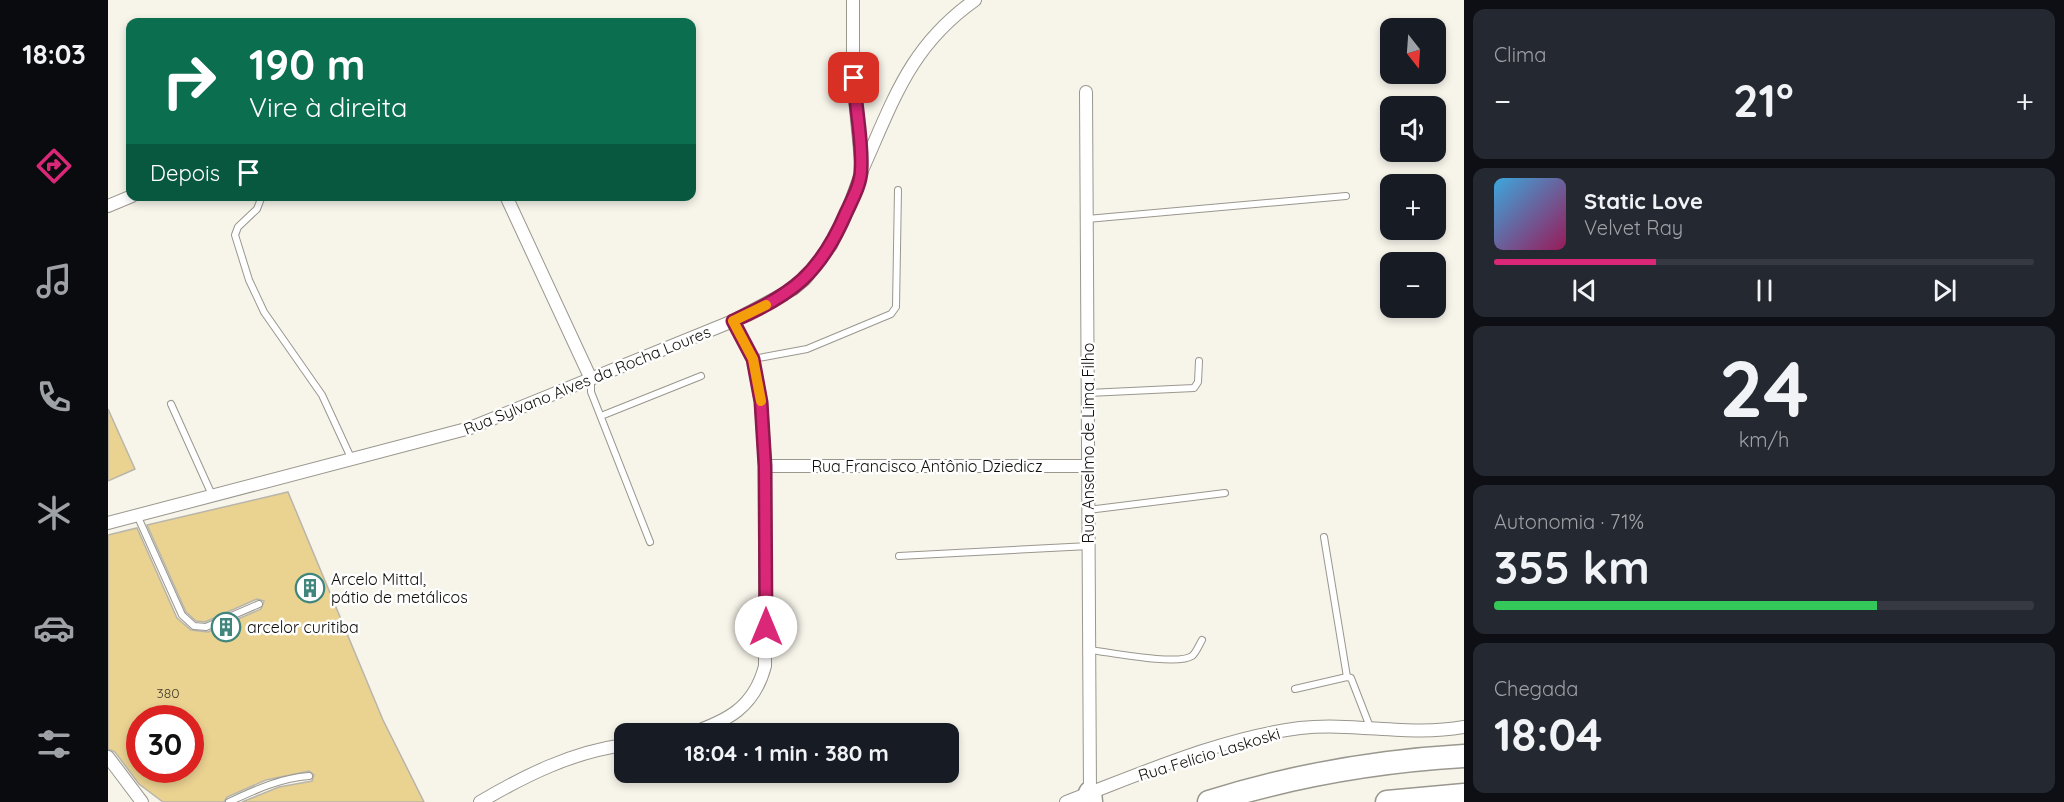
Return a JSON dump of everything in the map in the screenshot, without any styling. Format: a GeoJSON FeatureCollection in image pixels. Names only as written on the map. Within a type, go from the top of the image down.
{"type":"FeatureCollection","features":[{"type":"Feature","properties":{"kind":"highway"},"geometry":{"type":"LineString","coordinates":[[1209,802],[1324,773],[1394,762],[1464,756]]}},
{"type":"Feature","properties":{"kind":"highway"},"geometry":{"type":"LineString","coordinates":[[1387,802],[1464,795]]}},
{"type":"Feature","properties":{"kind":"street","name":"Rua Sylvano Alves da Rocha Loures"},"geometry":{"type":"LineString","coordinates":[[108,523],[471,428],[733,321],[773,302],[805,279],[825,255],[842,224],[861,171],[854,78],[853,0]]}},
{"type":"Feature","properties":{"kind":"street"},"geometry":{"type":"LineString","coordinates":[[861,171],[902,82],[921,50],[944,24],[975,0]]}},
{"type":"Feature","properties":{"kind":"street","name":"Rua Anselmo de Lima Filho"},"geometry":{"type":"LineString","coordinates":[[1086,92],[1090,798]]}},
{"type":"Feature","properties":{"kind":"street"},"geometry":{"type":"LineString","coordinates":[[108,206],[126,198]]}},
{"type":"Feature","properties":{"kind":"street"},"geometry":{"type":"LineString","coordinates":[[508,201],[591,379]]}},
{"type":"Feature","properties":{"kind":"street"},"geometry":{"type":"LineString","coordinates":[[711,723],[745,706],[754,695],[761,682],[766,650],[765,466],[761,402],[753,359],[733,321]]}},
{"type":"Feature","properties":{"kind":"street","name":"Rua Francisco Antônio Dziedicz"},"geometry":{"type":"LineString","coordinates":[[765,466],[1088,466]]}},
{"type":"Feature","properties":{"kind":"street","name":"Rua Felício Laskoski"},"geometry":{"type":"LineString","coordinates":[[1066,802],[1090,798],[1169,763],[1260,736],[1303,728],[1370,727],[1432,730],[1464,727]]}},
{"type":"Feature","properties":{"kind":"street"},"geometry":{"type":"LineString","coordinates":[[480,802],[511,783],[549,766],[614,747]]}},
{"type":"Feature","properties":{"kind":"street"},"geometry":{"type":"LineString","coordinates":[[108,757],[142,802]]}},
{"type":"Feature","properties":{"kind":"lane"},"geometry":{"type":"LineString","coordinates":[[753,359],[807,349],[891,314],[896,307],[898,190]]}},
{"type":"Feature","properties":{"kind":"lane"},"geometry":{"type":"LineString","coordinates":[[1087,219],[1346,196]]}},
{"type":"Feature","properties":{"kind":"lane"},"geometry":{"type":"LineString","coordinates":[[260,201],[257,209],[238,227],[235,235],[249,280],[264,312],[322,395],[352,460]]}},
{"type":"Feature","properties":{"kind":"lane"},"geometry":{"type":"LineString","coordinates":[[1088,393],[1194,388],[1198,382],[1199,361]]}},
{"type":"Feature","properties":{"kind":"lane"},"geometry":{"type":"LineString","coordinates":[[601,416],[701,376]]}},
{"type":"Feature","properties":{"kind":"lane"},"geometry":{"type":"LineString","coordinates":[[591,379],[591,392],[650,542]]}},
{"type":"Feature","properties":{"kind":"lane"},"geometry":{"type":"LineString","coordinates":[[171,404],[213,496]]}},
{"type":"Feature","properties":{"kind":"lane"},"geometry":{"type":"LineString","coordinates":[[1088,510],[1225,493]]}},
{"type":"Feature","properties":{"kind":"lane"},"geometry":{"type":"LineString","coordinates":[[137,515],[182,615],[194,626],[206,627],[259,604]]}},
{"type":"Feature","properties":{"kind":"lane"},"geometry":{"type":"LineString","coordinates":[[1324,537],[1347,677]]}},
{"type":"Feature","properties":{"kind":"lane"},"geometry":{"type":"LineString","coordinates":[[899,556],[1089,546]]}},
{"type":"Feature","properties":{"kind":"lane"},"geometry":{"type":"LineString","coordinates":[[1089,650],[1160,659],[1184,659],[1193,656],[1202,640]]}},
{"type":"Feature","properties":{"kind":"lane"},"geometry":{"type":"LineString","coordinates":[[1295,689],[1347,677],[1353,681],[1370,727]]}},
{"type":"Feature","properties":{"kind":"lane"},"geometry":{"type":"LineString","coordinates":[[229,802],[274,782],[309,776]]}},
{"type":"Feature","properties":{"kind":"building"},"geometry":{"type":"Polygon","coordinates":[[[108,409],[135,469],[108,481],[108,409]]]}},
{"type":"Feature","properties":{"kind":"building","name":"arcelor curitiba"},"geometry":{"type":"Polygon","coordinates":[[[288,492],[383,720],[424,802],[242,802],[279,787],[312,781],[314,775],[309,771],[266,780],[227,797],[224,802],[163,802],[139,784],[204,783],[204,705],[126,705],[126,767],[115,752],[108,749],[108,535],[137,528],[177,618],[191,630],[208,632],[261,609],[264,601],[257,599],[205,622],[196,621],[186,612],[147,525],[288,492]]]}},
{"type":"Feature","properties":{"kind":"slow traffic"},"geometry":{"type":"LineString","coordinates":[[761,401],[753,359],[733,321],[766,305]]}},
{"type":"Feature","properties":{"kind":"place","name":"Arcelo Mittal, pátio de metálicos"},"geometry":{"type":"Point","coordinates":[310,588]}},
{"type":"Feature","properties":{"kind":"place","name":"arcelor curitiba"},"geometry":{"type":"Point","coordinates":[226,627]}},
{"type":"Feature","properties":{"kind":"route"},"geometry":{"type":"LineString","coordinates":[[766,627],[765,466],[761,402],[753,359],[733,321],[773,302],[805,279],[831,245],[842,224],[861,171],[854,78]]}}]}
